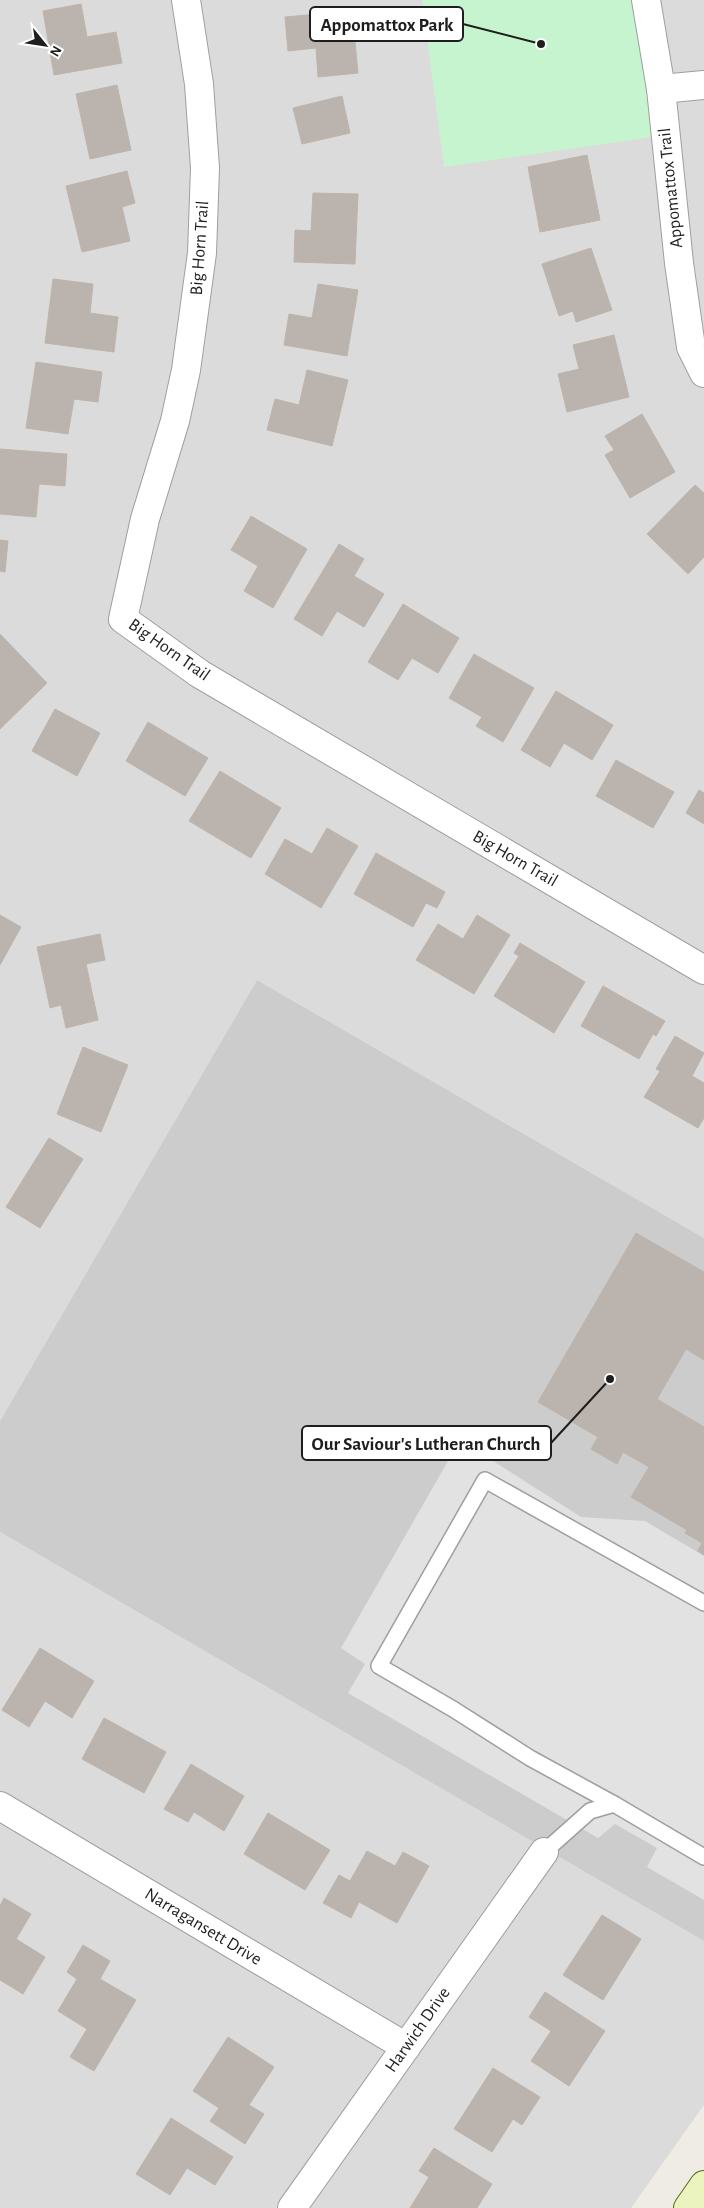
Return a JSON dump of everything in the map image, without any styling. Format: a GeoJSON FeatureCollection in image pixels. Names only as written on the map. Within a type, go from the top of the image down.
{"type":"FeatureCollection","features":[{"type":"Feature","properties":{"kind":"main road"},"geometry":{"type":"LineString","coordinates":[[688,2208],[704,2185]]}},
{"type":"Feature","properties":{"kind":"street","name":"Big Horn Trail"},"geometry":{"type":"LineString","coordinates":[[186,0],[199,84],[205,168],[201,263],[186,370],[175,421],[144,519],[123,620],[200,674],[704,970]]}},
{"type":"Feature","properties":{"kind":"street","name":"Appomattox Trail"},"geometry":{"type":"LineString","coordinates":[[646,0],[661,89],[679,263],[691,347],[704,373]]}},
{"type":"Feature","properties":{"kind":"street"},"geometry":{"type":"LineString","coordinates":[[661,89],[704,85]]}},
{"type":"Feature","properties":{"kind":"street","name":"Narragansett Drive"},"geometry":{"type":"LineString","coordinates":[[0,1806],[406,2047]]}},
{"type":"Feature","properties":{"kind":"street","name":"Harwich Drive"},"geometry":{"type":"LineString","coordinates":[[292,2208],[544,1852]]}},
{"type":"Feature","properties":{"kind":"lane"},"geometry":{"type":"LineString","coordinates":[[704,1603],[485,1480],[379,1666],[453,1709],[530,1758],[614,1804],[704,1857]]}},
{"type":"Feature","properties":{"kind":"lane"},"geometry":{"type":"LineString","coordinates":[[544,1852],[590,1811],[614,1804]]}},
{"type":"Feature","properties":{"kind":"shaded area"},"geometry":{"type":"Polygon","coordinates":[[[0,0],[704,0],[704,1238],[257,980],[0,1421],[0,0]]]}},
{"type":"Feature","properties":{"kind":"shaded area"},"geometry":{"type":"Polygon","coordinates":[[[257,980],[704,1238],[704,1941],[0,1532],[0,1421],[257,980]]]}},
{"type":"Feature","properties":{"kind":"shaded area"},"geometry":{"type":"Polygon","coordinates":[[[460,1440],[581,1517],[645,1521],[704,1556],[704,1900],[647,1867],[657,1848],[615,1824],[598,1838],[348,1693],[365,1664],[341,1648],[460,1440]]]}},
{"type":"Feature","properties":{"kind":"shaded area"},"geometry":{"type":"Polygon","coordinates":[[[0,1532],[704,1941],[704,2105],[631,2208],[0,2208],[0,1532]]]}},
{"type":"Feature","properties":{"kind":"green space"},"geometry":{"type":"Polygon","coordinates":[[[422,0],[645,0],[666,135],[444,167],[422,0]]]}},
{"type":"Feature","properties":{"kind":"building"},"geometry":{"type":"Polygon","coordinates":[[[81,4],[87,37],[116,32],[122,63],[54,75],[43,11],[81,4]]]}},
{"type":"Feature","properties":{"kind":"building"},"geometry":{"type":"Polygon","coordinates":[[[352,11],[358,73],[318,77],[316,48],[288,51],[285,17],[352,11]]]}},
{"type":"Feature","properties":{"kind":"building"},"geometry":{"type":"Polygon","coordinates":[[[117,85],[131,150],[90,159],[76,94],[117,85]]]}},
{"type":"Feature","properties":{"kind":"building"},"geometry":{"type":"Polygon","coordinates":[[[342,96],[350,133],[302,144],[293,108],[342,96]]]}},
{"type":"Feature","properties":{"kind":"building"},"geometry":{"type":"Polygon","coordinates":[[[587,155],[600,220],[540,232],[528,167],[587,155]]]}},
{"type":"Feature","properties":{"kind":"building"},"geometry":{"type":"Polygon","coordinates":[[[127,171],[135,203],[122,207],[130,241],[82,252],[66,186],[127,171]]]}},
{"type":"Feature","properties":{"kind":"building"},"geometry":{"type":"Polygon","coordinates":[[[313,193],[358,194],[355,264],[294,262],[295,230],[311,231],[313,193]]]}},
{"type":"Feature","properties":{"kind":"building"},"geometry":{"type":"Polygon","coordinates":[[[591,248],[612,310],[576,322],[573,311],[559,316],[542,264],[591,248]]]}},
{"type":"Feature","properties":{"kind":"building"},"geometry":{"type":"Polygon","coordinates":[[[53,279],[93,284],[90,313],[118,317],[114,352],[45,343],[53,279]]]}},
{"type":"Feature","properties":{"kind":"building"},"geometry":{"type":"Polygon","coordinates":[[[318,284],[358,290],[347,356],[284,345],[289,314],[312,318],[318,284]]]}},
{"type":"Feature","properties":{"kind":"building"},"geometry":{"type":"Polygon","coordinates":[[[614,335],[629,397],[567,412],[558,374],[579,369],[573,345],[614,335]]]}},
{"type":"Feature","properties":{"kind":"building"},"geometry":{"type":"Polygon","coordinates":[[[36,362],[102,372],[98,402],[74,399],[68,434],[26,428],[36,362]]]}},
{"type":"Feature","properties":{"kind":"building"},"geometry":{"type":"Polygon","coordinates":[[[307,370],[348,380],[332,446],[267,430],[275,399],[299,405],[307,370]]]}},
{"type":"Feature","properties":{"kind":"building"},"geometry":{"type":"Polygon","coordinates":[[[642,414],[675,472],[630,498],[605,455],[614,450],[605,436],[642,414]]]}},
{"type":"Feature","properties":{"kind":"building"},"geometry":{"type":"Polygon","coordinates":[[[0,449],[67,454],[65,486],[39,484],[36,517],[0,514],[0,449]]]}},
{"type":"Feature","properties":{"kind":"building"},"geometry":{"type":"Polygon","coordinates":[[[695,485],[704,493],[704,557],[688,574],[647,534],[695,485]]]}},
{"type":"Feature","properties":{"kind":"building"},"geometry":{"type":"Polygon","coordinates":[[[251,516],[307,549],[273,608],[244,591],[258,566],[231,550],[251,516]]]}},
{"type":"Feature","properties":{"kind":"building"},"geometry":{"type":"Polygon","coordinates":[[[0,540],[8,541],[5,572],[0,571],[0,540]]]}},
{"type":"Feature","properties":{"kind":"building"},"geometry":{"type":"Polygon","coordinates":[[[339,544],[364,559],[354,576],[384,594],[364,627],[337,611],[322,636],[294,619],[339,544]]]}},
{"type":"Feature","properties":{"kind":"building"},"geometry":{"type":"Polygon","coordinates":[[[403,604],[459,638],[438,673],[412,658],[398,680],[368,662],[403,604]]]}},
{"type":"Feature","properties":{"kind":"building"},"geometry":{"type":"Polygon","coordinates":[[[0,634],[47,683],[0,729],[0,634]]]}},
{"type":"Feature","properties":{"kind":"building"},"geometry":{"type":"Polygon","coordinates":[[[474,654],[534,688],[503,742],[476,726],[482,717],[449,698],[474,654]]]}},
{"type":"Feature","properties":{"kind":"building"},"geometry":{"type":"Polygon","coordinates":[[[556,691],[613,725],[592,760],[564,743],[550,767],[521,750],[556,691]]]}},
{"type":"Feature","properties":{"kind":"building"},"geometry":{"type":"Polygon","coordinates":[[[55,709],[100,733],[77,776],[32,751],[55,709]]]}},
{"type":"Feature","properties":{"kind":"building"},"geometry":{"type":"Polygon","coordinates":[[[148,722],[208,758],[185,796],[126,761],[148,722]]]}},
{"type":"Feature","properties":{"kind":"building"},"geometry":{"type":"Polygon","coordinates":[[[616,760],[674,792],[653,828],[596,796],[616,760]]]}},
{"type":"Feature","properties":{"kind":"building"},"geometry":{"type":"Polygon","coordinates":[[[220,771],[281,808],[251,858],[189,821],[220,771]]]}},
{"type":"Feature","properties":{"kind":"building"},"geometry":{"type":"Polygon","coordinates":[[[699,790],[704,793],[704,824],[686,813],[699,790]]]}},
{"type":"Feature","properties":{"kind":"building"},"geometry":{"type":"Polygon","coordinates":[[[327,828],[358,846],[321,908],[265,874],[285,839],[312,854],[327,828]]]}},
{"type":"Feature","properties":{"kind":"building"},"geometry":{"type":"Polygon","coordinates":[[[376,853],[445,892],[437,908],[426,903],[413,927],[354,894],[376,853]]]}},
{"type":"Feature","properties":{"kind":"building"},"geometry":{"type":"Polygon","coordinates":[[[0,915],[21,927],[0,965],[0,915]]]}},
{"type":"Feature","properties":{"kind":"building"},"geometry":{"type":"Polygon","coordinates":[[[477,915],[510,935],[474,994],[416,960],[438,924],[463,939],[477,915]]]}},
{"type":"Feature","properties":{"kind":"building"},"geometry":{"type":"Polygon","coordinates":[[[100,934],[105,960],[86,964],[98,1020],[66,1028],[61,1005],[50,1008],[37,947],[100,934]]]}},
{"type":"Feature","properties":{"kind":"building"},"geometry":{"type":"Polygon","coordinates":[[[520,943],[585,982],[554,1033],[494,996],[519,956],[514,953],[520,943]]]}},
{"type":"Feature","properties":{"kind":"building"},"geometry":{"type":"Polygon","coordinates":[[[603,986],[665,1021],[656,1036],[653,1034],[639,1059],[581,1026],[603,986]]]}},
{"type":"Feature","properties":{"kind":"building"},"geometry":{"type":"Polygon","coordinates":[[[675,1036],[704,1053],[692,1076],[704,1083],[704,1118],[698,1128],[644,1097],[660,1071],[656,1069],[675,1036]]]}},
{"type":"Feature","properties":{"kind":"building"},"geometry":{"type":"Polygon","coordinates":[[[83,1047],[128,1065],[101,1132],[57,1114],[83,1047]]]}},
{"type":"Feature","properties":{"kind":"building"},"geometry":{"type":"Polygon","coordinates":[[[49,1138],[83,1159],[40,1228],[6,1207],[49,1138]]]}},
{"type":"Feature","properties":{"kind":"building"},"geometry":{"type":"Polygon","coordinates":[[[636,1233],[704,1272],[704,1360],[686,1349],[657,1399],[704,1427],[704,1555],[698,1551],[702,1543],[685,1533],[687,1530],[631,1497],[649,1467],[623,1452],[617,1464],[591,1449],[598,1437],[538,1402],[636,1233]]]}},
{"type":"Feature","properties":{"kind":"building"},"geometry":{"type":"Polygon","coordinates":[[[40,1648],[94,1681],[72,1718],[45,1701],[29,1727],[2,1710],[40,1648]]]}},
{"type":"Feature","properties":{"kind":"building"},"geometry":{"type":"Polygon","coordinates":[[[104,1718],[166,1752],[144,1793],[82,1759],[104,1718]]]}},
{"type":"Feature","properties":{"kind":"building"},"geometry":{"type":"Polygon","coordinates":[[[191,1764],[244,1796],[224,1831],[194,1812],[188,1822],[164,1809],[191,1764]]]}},
{"type":"Feature","properties":{"kind":"building"},"geometry":{"type":"Polygon","coordinates":[[[268,1813],[330,1850],[305,1890],[244,1854],[268,1813]]]}},
{"type":"Feature","properties":{"kind":"building"},"geometry":{"type":"Polygon","coordinates":[[[367,1851],[395,1866],[403,1852],[429,1866],[397,1923],[359,1902],[351,1918],[323,1903],[339,1875],[350,1881],[367,1851]]]}},
{"type":"Feature","properties":{"kind":"building"},"geometry":{"type":"Polygon","coordinates":[[[4,1898],[31,1914],[16,1939],[45,1957],[23,1994],[0,1980],[0,1906],[4,1898]]]}},
{"type":"Feature","properties":{"kind":"building"},"geometry":{"type":"Polygon","coordinates":[[[602,1915],[641,1939],[603,2000],[563,1975],[602,1915]]]}},
{"type":"Feature","properties":{"kind":"building"},"geometry":{"type":"Polygon","coordinates":[[[83,1945],[110,1961],[100,1979],[136,2000],[94,2071],[70,2057],[87,2029],[58,2011],[77,1979],[67,1972],[83,1945]]]}},
{"type":"Feature","properties":{"kind":"building"},"geometry":{"type":"Polygon","coordinates":[[[545,1992],[605,2031],[569,2086],[531,2061],[551,2031],[529,2017],[545,1992]]]}},
{"type":"Feature","properties":{"kind":"building"},"geometry":{"type":"Polygon","coordinates":[[[228,2037],[274,2067],[249,2105],[264,2114],[245,2144],[210,2121],[219,2108],[193,2091],[228,2037]]]}},
{"type":"Feature","properties":{"kind":"building"},"geometry":{"type":"Polygon","coordinates":[[[493,2068],[540,2097],[522,2125],[513,2119],[492,2152],[454,2129],[493,2068]]]}},
{"type":"Feature","properties":{"kind":"building"},"geometry":{"type":"Polygon","coordinates":[[[171,2118],[233,2157],[215,2185],[187,2168],[170,2195],[136,2174],[171,2118]]]}},
{"type":"Feature","properties":{"kind":"building"},"geometry":{"type":"Polygon","coordinates":[[[434,2148],[492,2184],[477,2208],[410,2208],[429,2177],[419,2171],[434,2148]]]}},
{"type":"Feature","properties":{"kind":"place","name":"Appomattox Park"},"geometry":{"type":"Point","coordinates":[541,44]}},
{"type":"Feature","properties":{"kind":"place","name":"Our Saviour's Lutheran Church"},"geometry":{"type":"Point","coordinates":[610,1379]}}]}
